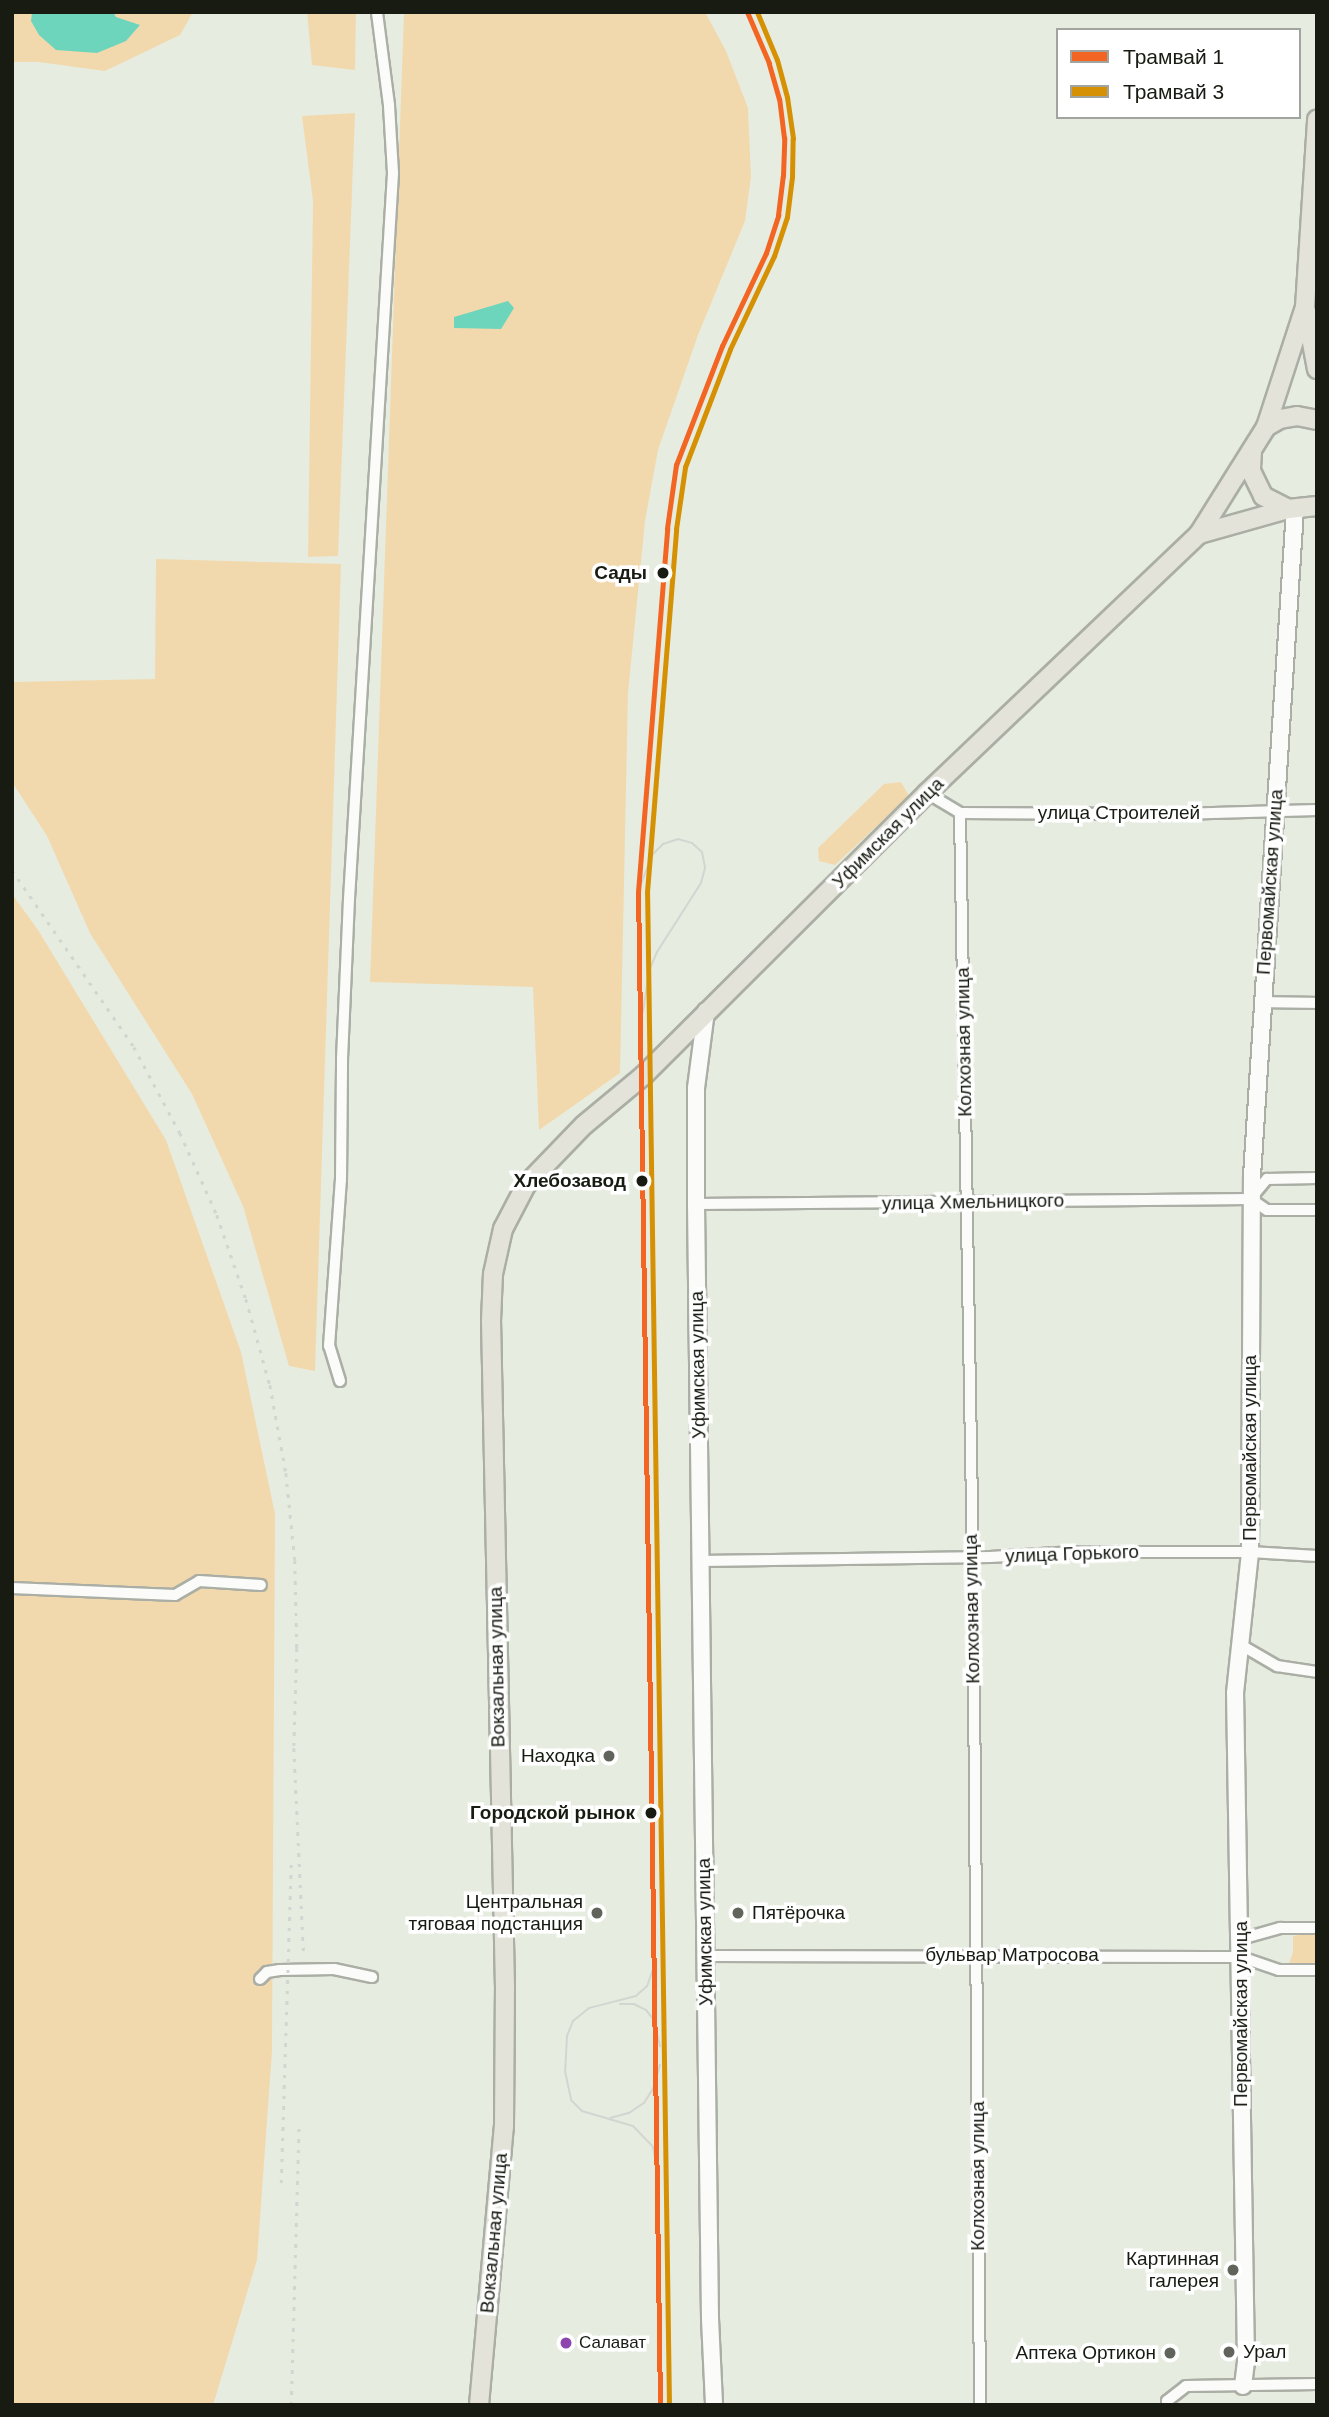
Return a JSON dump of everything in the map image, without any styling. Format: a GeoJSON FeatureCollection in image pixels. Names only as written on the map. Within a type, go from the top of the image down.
{"type":"FeatureCollection","features":[{"type":"Feature","properties":{"kind":"main road"},"geometry":{"type":"LineString","coordinates":[[1199,534],[1266,427],[1305,307],[1317,119]]}},
{"type":"Feature","properties":{"kind":"main road"},"geometry":{"type":"LineString","coordinates":[[1305,307],[1317,369]]}},
{"type":"Feature","properties":{"kind":"main road"},"geometry":{"type":"LineString","coordinates":[[1266,427],[1280,419],[1297,416],[1317,420]]}},
{"type":"Feature","properties":{"kind":"main road"},"geometry":{"type":"LineString","coordinates":[[1254,443],[1251,471],[1255,484],[1274,504],[1305,509]]}},
{"type":"Feature","properties":{"kind":"main road"},"geometry":{"type":"LineString","coordinates":[[1199,534],[1305,509]]}},
{"type":"Feature","properties":{"kind":"main road","name":"Уфимская улица"},"geometry":{"type":"LineString","coordinates":[[706,1011],[927,793],[1199,534]]}},
{"type":"Feature","properties":{"kind":"main road","name":"Вокзальная улица"},"geometry":{"type":"LineString","coordinates":[[478,2405],[504,2127],[506,2022],[497,1709],[491,1321],[493,1274],[503,1229],[526,1185],[584,1125],[644,1075],[706,1011]]}},
{"type":"Feature","properties":{"kind":"street"},"geometry":{"type":"LineString","coordinates":[[340,1381],[329,1346],[329,1332],[341,1180],[349,899],[393,173],[389,105],[377,12]]}},
{"type":"Feature","properties":{"kind":"street","name":"Первомайская улица"},"geometry":{"type":"LineString","coordinates":[[1243,2386],[1246,2361],[1235,1693],[1250,1552],[1251,1199],[1261,1002],[1305,509]]}},
{"type":"Feature","properties":{"kind":"street"},"geometry":{"type":"LineString","coordinates":[[927,793],[960,813]]}},
{"type":"Feature","properties":{"kind":"street","name":"улица Строителей"},"geometry":{"type":"LineString","coordinates":[[960,813],[1317,810]]}},
{"type":"Feature","properties":{"kind":"street","name":"Колхозная улица"},"geometry":{"type":"LineString","coordinates":[[960,813],[972,1557],[980,2405]]}},
{"type":"Feature","properties":{"kind":"street"},"geometry":{"type":"LineString","coordinates":[[1261,1002],[1317,1003]]}},
{"type":"Feature","properties":{"kind":"street","name":"Уфимская улица"},"geometry":{"type":"LineString","coordinates":[[706,1011],[696,1088],[696,1204],[710,2319],[714,2405]]}},
{"type":"Feature","properties":{"kind":"street"},"geometry":{"type":"LineString","coordinates":[[1251,1199],[1267,1179],[1317,1178]]}},
{"type":"Feature","properties":{"kind":"street","name":"улица Хмельницкого"},"geometry":{"type":"LineString","coordinates":[[696,1204],[1251,1199],[1267,1210],[1317,1210]]}},
{"type":"Feature","properties":{"kind":"street","name":"улица Горького"},"geometry":{"type":"LineString","coordinates":[[700,1560],[972,1557],[1074,1552],[1250,1552],[1317,1556]]}},
{"type":"Feature","properties":{"kind":"street"},"geometry":{"type":"LineString","coordinates":[[12,1588],[175,1595],[199,1581],[261,1585]]}},
{"type":"Feature","properties":{"kind":"street"},"geometry":{"type":"LineString","coordinates":[[1241,1645],[1277,1666],[1317,1672]]}},
{"type":"Feature","properties":{"kind":"street"},"geometry":{"type":"LineString","coordinates":[[1241,1939],[1280,1928],[1317,1927]]}},
{"type":"Feature","properties":{"kind":"street","name":"бульвар Матросова"},"geometry":{"type":"LineString","coordinates":[[706,1956],[975,1954],[1241,1957],[1279,1970],[1317,1970]]}},
{"type":"Feature","properties":{"kind":"street"},"geometry":{"type":"LineString","coordinates":[[260,1979],[267,1972],[280,1970],[334,1969],[372,1977]]}},
{"type":"Feature","properties":{"kind":"street"},"geometry":{"type":"LineString","coordinates":[[1167,2405],[1167,2401],[1186,2386],[1317,2384]]}},
{"type":"Feature","properties":{"kind":"shaded area"},"geometry":{"type":"Polygon","coordinates":[[[12,12],[193,12],[180,35],[105,71],[39,62],[12,62],[12,12]]]}},
{"type":"Feature","properties":{"kind":"shaded area"},"geometry":{"type":"Polygon","coordinates":[[[32,12],[113,12],[116,17],[140,25],[126,41],[97,53],[56,50],[39,35],[31,21],[32,12]]]}},
{"type":"Feature","properties":{"kind":"shaded area"},"geometry":{"type":"Polygon","coordinates":[[[307,12],[356,12],[355,70],[312,65],[307,12]]]}},
{"type":"Feature","properties":{"kind":"shaded area"},"geometry":{"type":"Polygon","coordinates":[[[404,12],[705,12],[726,51],[748,108],[751,177],[745,221],[698,335],[658,450],[645,521],[628,693],[620,1073],[539,1130],[533,987],[370,982],[404,12]]]}},
{"type":"Feature","properties":{"kind":"shaded area"},"geometry":{"type":"Polygon","coordinates":[[[355,113],[338,556],[308,557],[313,201],[302,116],[355,113]]]}},
{"type":"Feature","properties":{"kind":"shaded area"},"geometry":{"type":"Polygon","coordinates":[[[508,301],[514,308],[501,329],[454,328],[454,317],[508,301]]]}},
{"type":"Feature","properties":{"kind":"shaded area"},"geometry":{"type":"Polygon","coordinates":[[[156,559],[341,564],[315,1371],[289,1366],[243,1206],[192,1094],[90,933],[47,836],[12,782],[12,682],[155,679],[156,559]]]}},
{"type":"Feature","properties":{"kind":"shaded area"},"geometry":{"type":"Polygon","coordinates":[[[901,782],[909,796],[835,865],[819,861],[818,848],[884,784],[901,782]]]}},
{"type":"Feature","properties":{"kind":"shaded area"},"geometry":{"type":"Polygon","coordinates":[[[12,894],[38,930],[166,1140],[241,1352],[275,1514],[272,2051],[257,2260],[213,2405],[12,2405],[12,894]]]}},
{"type":"Feature","properties":{"kind":"shaded area"},"geometry":{"type":"Polygon","coordinates":[[[1317,1932],[1317,1966],[1289,1963],[1293,1952],[1293,1936],[1317,1932]]]}},
{"type":"Feature","properties":{"kind":"tram line","name":"1"},"geometry":{"type":"LineString","coordinates":[[660,2405],[638,892],[667,528],[676,465],[722,346],[766,253],[778,215],[783,176],[784,138],[779,99],[769,63],[747,12]]}},
{"type":"Feature","properties":{"kind":"tram line","name":"3"},"geometry":{"type":"LineString","coordinates":[[669,2405],[647,892],[676,529],[685,467],[730,349],[774,256],[787,217],[793,138],[787,97],[777,60],[757,12]]}},
{"type":"Feature","properties":{"kind":"tram line"},"geometry":{"type":"LineString","coordinates":[[638,892],[652,855],[663,844],[678,839],[692,843],[702,852],[705,868],[701,883],[657,952],[649,971],[643,1012]]}},
{"type":"Feature","properties":{"kind":"tram line"},"geometry":{"type":"LineString","coordinates":[[653,1969],[647,1986],[636,1996],[589,2008],[573,2021],[567,2036],[565,2071],[571,2100],[582,2111],[633,2126],[653,2147],[656,2163]]}},
{"type":"Feature","properties":{"kind":"tram line"},"geometry":{"type":"LineString","coordinates":[[620,2004],[634,2004],[646,2010],[654,2020],[660,2046]]}},
{"type":"Feature","properties":{"kind":"tram line"},"geometry":{"type":"LineString","coordinates":[[610,2118],[629,2113],[644,2103],[654,2087],[660,2065]]}},
{"type":"Feature","properties":{"kind":"railway"},"geometry":{"type":"LineString","coordinates":[[12,870],[134,1047],[180,1133],[217,1215],[246,1299],[270,1385],[286,1473],[295,1560],[297,1648],[294,1748],[304,1957]]}},
{"type":"Feature","properties":{"kind":"railway"},"geometry":{"type":"LineString","coordinates":[[281,2183],[291,1863]]}},
{"type":"Feature","properties":{"kind":"railway"},"geometry":{"type":"LineString","coordinates":[[291,2405],[299,2124]]}},
{"type":"Feature","properties":{"kind":"place","name":"Сады"},"geometry":{"type":"Point","coordinates":[663,573]}},
{"type":"Feature","properties":{"kind":"place","name":"Хлебозавод"},"geometry":{"type":"Point","coordinates":[642,1181]}},
{"type":"Feature","properties":{"kind":"place","name":"Находка"},"geometry":{"type":"Point","coordinates":[609,1756]}},
{"type":"Feature","properties":{"kind":"place","name":"Городской рынок"},"geometry":{"type":"Point","coordinates":[651,1813]}},
{"type":"Feature","properties":{"kind":"place","name":"Центральная тяговая подстанция"},"geometry":{"type":"Point","coordinates":[597,1913]}},
{"type":"Feature","properties":{"kind":"place","name":"Пятёрочка"},"geometry":{"type":"Point","coordinates":[738,1913]}},
{"type":"Feature","properties":{"kind":"place","name":"Картинная галерея"},"geometry":{"type":"Point","coordinates":[1233,2270]}},
{"type":"Feature","properties":{"kind":"place","name":"Салават"},"geometry":{"type":"Point","coordinates":[566,2343]}},
{"type":"Feature","properties":{"kind":"place","name":"Урал"},"geometry":{"type":"Point","coordinates":[1229,2352]}},
{"type":"Feature","properties":{"kind":"place","name":"Аптека Ортикон"},"geometry":{"type":"Point","coordinates":[1170,2353]}}]}
